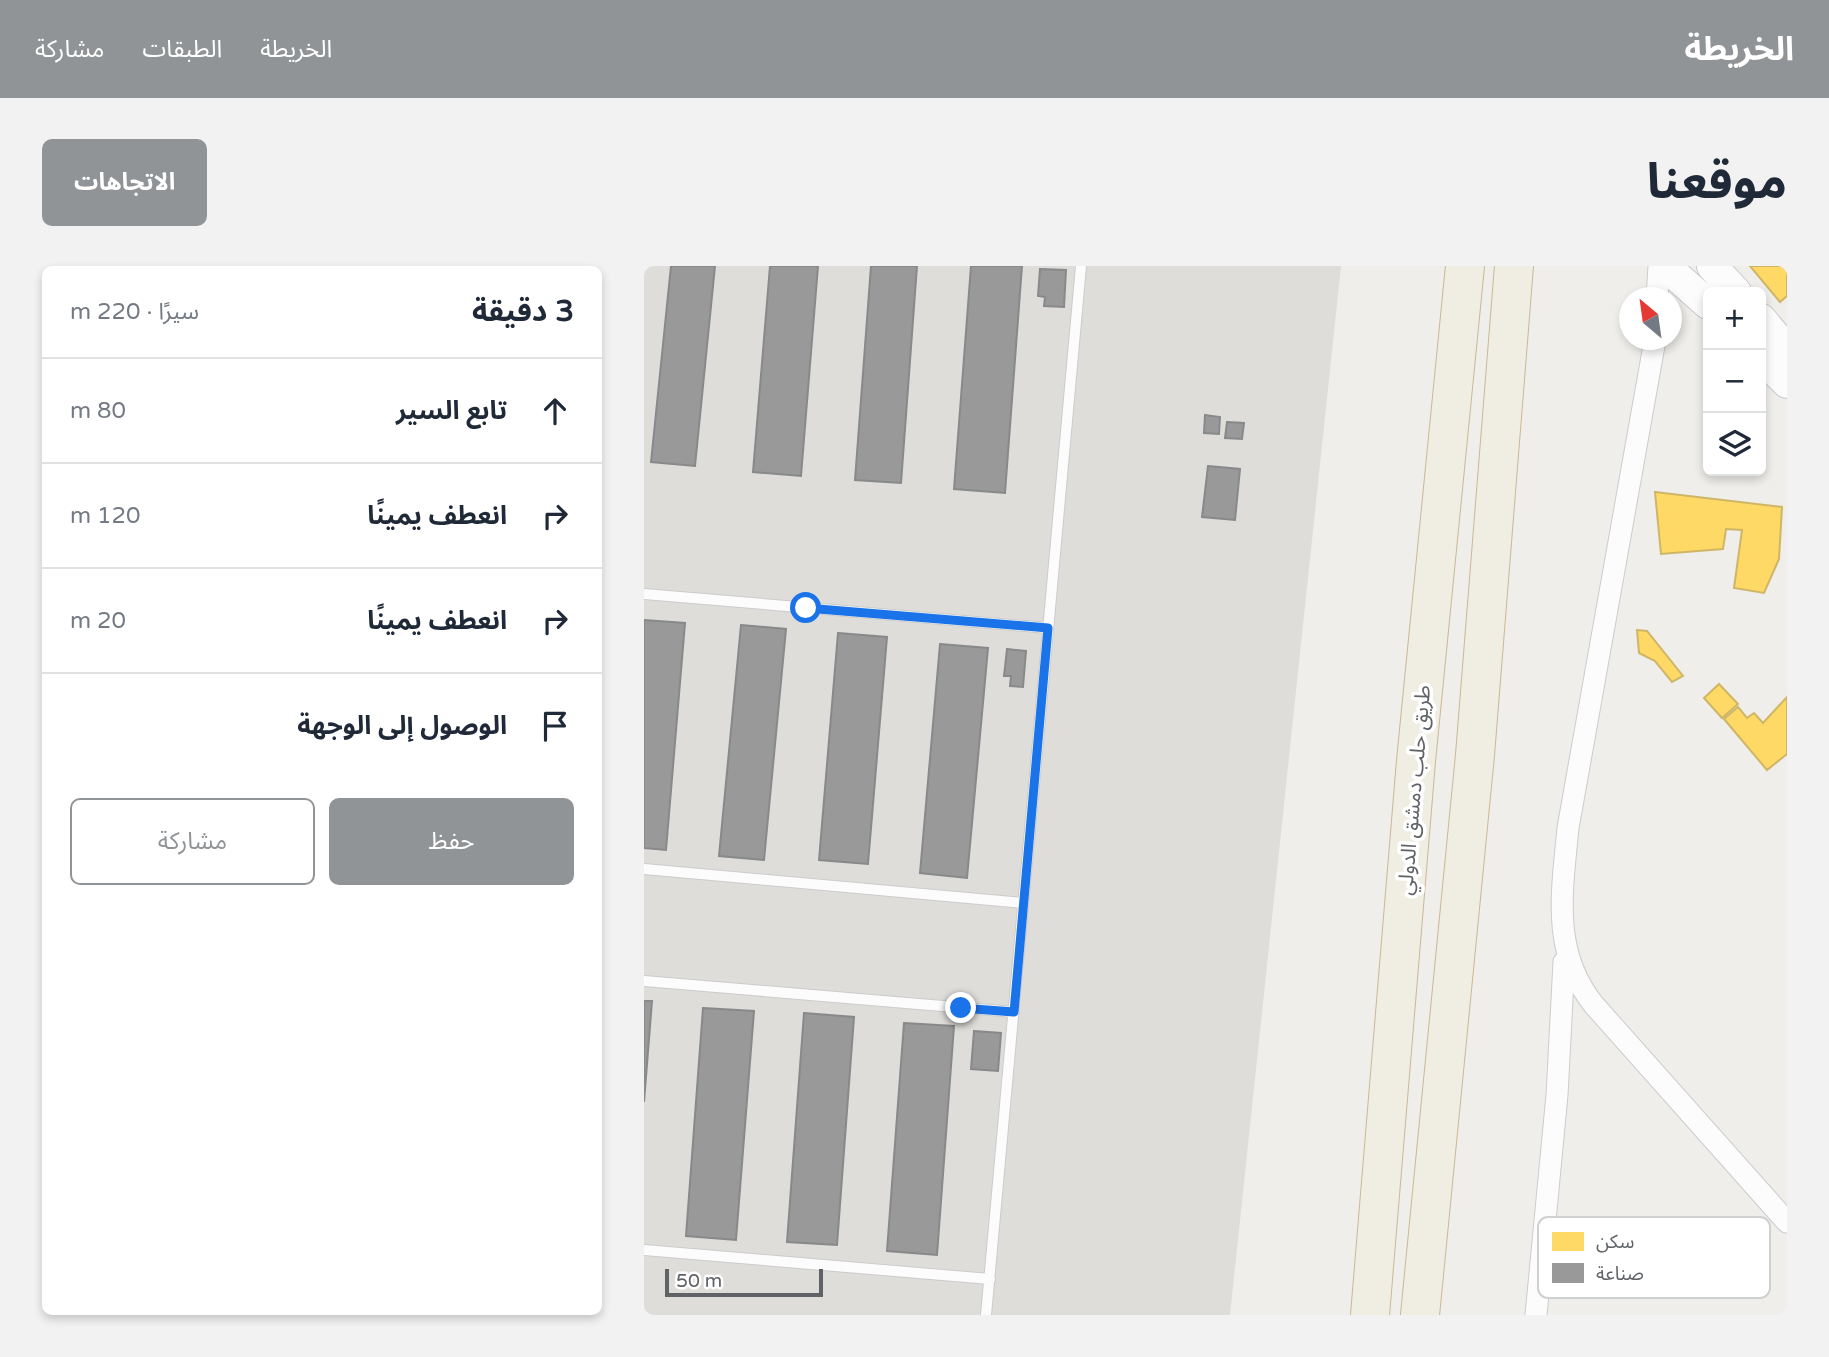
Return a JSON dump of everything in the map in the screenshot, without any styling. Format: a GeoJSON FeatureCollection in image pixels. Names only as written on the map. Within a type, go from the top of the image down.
{"type":"FeatureCollection","features":[{"type":"Feature","properties":{"kind":"highway","name":"طريق حلب دمشق الدولي"},"geometry":{"type":"LineString","coordinates":[[1370,1315],[1416,761],[1465,266]]}},
{"type":"Feature","properties":{"kind":"highway"},"geometry":{"type":"LineString","coordinates":[[1420,1315],[1475,755],[1514,266]]}},
{"type":"Feature","properties":{"kind":"highway"},"geometry":{"type":"LineString","coordinates":[[1416,761],[1449,755],[1475,755]]}},
{"type":"Feature","properties":{"kind":"main road"},"geometry":{"type":"LineString","coordinates":[[1665,266],[1703,300]]}},
{"type":"Feature","properties":{"kind":"main road"},"geometry":{"type":"LineString","coordinates":[[1712,266],[1731,287]]}},
{"type":"Feature","properties":{"kind":"main road"},"geometry":{"type":"LineString","coordinates":[[1766,325],[1787,349]]}},
{"type":"Feature","properties":{"kind":"main road"},"geometry":{"type":"LineString","coordinates":[[1766,362],[1787,383]]}},
{"type":"Feature","properties":{"kind":"street"},"geometry":{"type":"LineString","coordinates":[[1658,287],[1659,266]]}},
{"type":"Feature","properties":{"kind":"street"},"geometry":{"type":"LineString","coordinates":[[1545,1217],[1557,1095],[1565,949],[1561,898],[1568,828],[1653,350]]}},
{"type":"Feature","properties":{"kind":"street"},"geometry":{"type":"LineString","coordinates":[[1565,949],[1577,985],[1787,1222]]}},
{"type":"Feature","properties":{"kind":"street"},"geometry":{"type":"LineString","coordinates":[[1536,1315],[1538,1294]]}},
{"type":"Feature","properties":{"kind":"lane"},"geometry":{"type":"LineString","coordinates":[[986,1315],[1081,266]]}},
{"type":"Feature","properties":{"kind":"lane"},"geometry":{"type":"LineString","coordinates":[[644,594],[1048,628]]}},
{"type":"Feature","properties":{"kind":"lane"},"geometry":{"type":"LineString","coordinates":[[644,869],[1023,903]]}},
{"type":"Feature","properties":{"kind":"lane"},"geometry":{"type":"LineString","coordinates":[[644,981],[1014,1012]]}},
{"type":"Feature","properties":{"kind":"lane"},"geometry":{"type":"LineString","coordinates":[[644,1250],[990,1279]]}},
{"type":"Feature","properties":{"kind":"shaded area"},"geometry":{"type":"Polygon","coordinates":[[[644,266],[1341,266],[1230,1315],[644,1315],[644,266]]]}},
{"type":"Feature","properties":{"kind":"building: سكن"},"geometry":{"type":"Polygon","coordinates":[[[1750,266],[1783,266],[1787,270],[1787,296],[1780,302],[1750,266]]]}},
{"type":"Feature","properties":{"kind":"building: سكن"},"geometry":{"type":"Polygon","coordinates":[[[1655,492],[1782,507],[1779,559],[1764,593],[1734,588],[1742,530],[1726,529],[1723,549],[1661,554],[1655,492]]]}},
{"type":"Feature","properties":{"kind":"building: سكن"},"geometry":{"type":"Polygon","coordinates":[[[1637,630],[1647,631],[1683,676],[1672,682],[1655,661],[1639,653],[1637,630]]]}},
{"type":"Feature","properties":{"kind":"building: سكن"},"geometry":{"type":"Polygon","coordinates":[[[1719,684],[1738,704],[1722,718],[1704,698],[1719,684]]]}},
{"type":"Feature","properties":{"kind":"building: سكن"},"geometry":{"type":"Polygon","coordinates":[[[1787,697],[1787,754],[1767,770],[1724,719],[1738,707],[1747,718],[1754,713],[1763,723],[1787,697]]]}},
{"type":"Feature","properties":{"kind":"building: صناعة"},"geometry":{"type":"Polygon","coordinates":[[[671,266],[715,266],[695,466],[651,462],[671,266]]]}},
{"type":"Feature","properties":{"kind":"building: صناعة"},"geometry":{"type":"Polygon","coordinates":[[[770,266],[818,266],[801,476],[753,472],[770,266]]]}},
{"type":"Feature","properties":{"kind":"building: صناعة"},"geometry":{"type":"Polygon","coordinates":[[[871,266],[917,266],[901,483],[855,480],[871,266]]]}},
{"type":"Feature","properties":{"kind":"building: صناعة"},"geometry":{"type":"Polygon","coordinates":[[[971,266],[1022,266],[1005,493],[954,489],[971,266]]]}},
{"type":"Feature","properties":{"kind":"building: صناعة"},"geometry":{"type":"Polygon","coordinates":[[[1040,269],[1066,270],[1064,307],[1044,306],[1045,297],[1038,296],[1040,269]]]}},
{"type":"Feature","properties":{"kind":"building: صناعة"},"geometry":{"type":"Polygon","coordinates":[[[1205,415],[1220,417],[1219,434],[1204,433],[1205,415]]]}},
{"type":"Feature","properties":{"kind":"building: صناعة"},"geometry":{"type":"Polygon","coordinates":[[[1227,422],[1244,423],[1242,439],[1225,438],[1227,422]]]}},
{"type":"Feature","properties":{"kind":"building: صناعة"},"geometry":{"type":"Polygon","coordinates":[[[1208,466],[1240,469],[1235,520],[1202,517],[1208,466]]]}},
{"type":"Feature","properties":{"kind":"building: صناعة"},"geometry":{"type":"Polygon","coordinates":[[[644,620],[685,623],[666,850],[644,848],[644,620]]]}},
{"type":"Feature","properties":{"kind":"building: صناعة"},"geometry":{"type":"Polygon","coordinates":[[[741,625],[786,629],[764,860],[719,856],[741,625]]]}},
{"type":"Feature","properties":{"kind":"building: صناعة"},"geometry":{"type":"Polygon","coordinates":[[[838,633],[887,637],[868,864],[819,860],[838,633]]]}},
{"type":"Feature","properties":{"kind":"building: صناعة"},"geometry":{"type":"Polygon","coordinates":[[[940,644],[988,648],[967,878],[920,873],[940,644]]]}},
{"type":"Feature","properties":{"kind":"building: صناعة"},"geometry":{"type":"Polygon","coordinates":[[[1007,649],[1026,651],[1023,687],[1010,686],[1011,676],[1004,676],[1007,649]]]}},
{"type":"Feature","properties":{"kind":"building: صناعة"},"geometry":{"type":"Polygon","coordinates":[[[644,1001],[652,1001],[644,1102],[644,1001]]]}},
{"type":"Feature","properties":{"kind":"building: صناعة"},"geometry":{"type":"Polygon","coordinates":[[[703,1008],[754,1011],[736,1240],[686,1236],[703,1008]]]}},
{"type":"Feature","properties":{"kind":"building: صناعة"},"geometry":{"type":"Polygon","coordinates":[[[804,1013],[854,1017],[837,1245],[787,1242],[804,1013]]]}},
{"type":"Feature","properties":{"kind":"building: صناعة"},"geometry":{"type":"Polygon","coordinates":[[[904,1023],[954,1026],[937,1255],[887,1251],[904,1023]]]}},
{"type":"Feature","properties":{"kind":"building: صناعة"},"geometry":{"type":"Polygon","coordinates":[[[974,1031],[1001,1033],[998,1071],[971,1069],[974,1031]]]}},
{"type":"Feature","properties":{"kind":"route"},"geometry":{"type":"LineString","coordinates":[[806,608],[1048,628],[1014,1012],[961,1008]]}}]}
